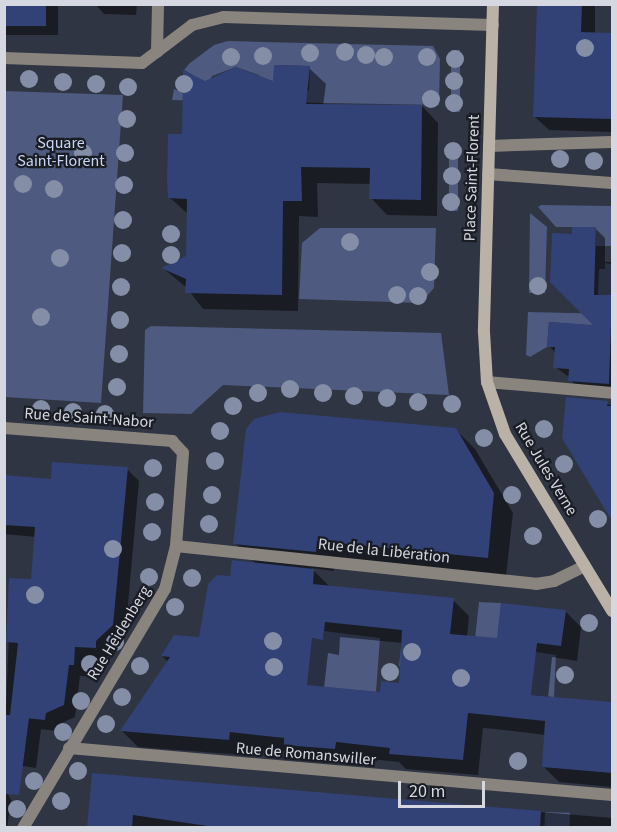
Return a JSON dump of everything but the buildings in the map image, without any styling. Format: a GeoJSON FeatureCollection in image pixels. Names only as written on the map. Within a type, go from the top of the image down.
{"type":"FeatureCollection","features":[{"type":"Feature","properties":{"kind":"main road","name":"Place Saint-Florent"},"geometry":{"type":"LineString","coordinates":[[484,332],[493,4]]}},
{"type":"Feature","properties":{"kind":"main road","name":"Rue Jules Verne"},"geometry":{"type":"LineString","coordinates":[[484,332],[487,382],[505,434],[612,611]]}},
{"type":"Feature","properties":{"kind":"street"},"geometry":{"type":"LineString","coordinates":[[157,52],[158,4]]}},
{"type":"Feature","properties":{"kind":"street"},"geometry":{"type":"LineString","coordinates":[[4,58],[134,63],[148,60],[192,25],[223,17],[493,24]]}},
{"type":"Feature","properties":{"kind":"street"},"geometry":{"type":"LineString","coordinates":[[489,146],[612,142]]}},
{"type":"Feature","properties":{"kind":"street"},"geometry":{"type":"LineString","coordinates":[[488,174],[612,183]]}},
{"type":"Feature","properties":{"kind":"street"},"geometry":{"type":"LineString","coordinates":[[487,382],[612,393]]}},
{"type":"Feature","properties":{"kind":"street","name":"Rue de Saint-Nabor"},"geometry":{"type":"LineString","coordinates":[[4,428],[171,441]]}},
{"type":"Feature","properties":{"kind":"street","name":"Rue Heidenberg"},"geometry":{"type":"LineString","coordinates":[[23,828],[69,748],[153,613],[171,570],[176,546],[183,453],[171,441]]}},
{"type":"Feature","properties":{"kind":"street","name":"Rue de la Libération"},"geometry":{"type":"LineString","coordinates":[[176,546],[536,584],[554,581],[585,566]]}},
{"type":"Feature","properties":{"kind":"street","name":"Rue de Romanswiller"},"geometry":{"type":"LineString","coordinates":[[69,748],[612,795]]}},
{"type":"Feature","properties":{"kind":"green space"},"geometry":{"type":"Polygon","coordinates":[[[228,41],[433,46],[440,59],[439,105],[271,102],[259,75],[236,67],[212,76],[201,101],[172,100],[174,89],[183,93],[193,75],[184,70],[214,45],[228,41]],[[274,65],[274,90],[309,91],[310,66],[274,65]]]}},
{"type":"Feature","properties":{"kind":"green space"},"geometry":{"type":"Polygon","coordinates":[[[451,50],[460,50],[460,112],[451,112],[451,50]]]}},
{"type":"Feature","properties":{"kind":"green space","name":"Square Saint-Florent"},"geometry":{"type":"Polygon","coordinates":[[[4,91],[123,95],[101,403],[5,397],[4,91]]]}},
{"type":"Feature","properties":{"kind":"green space"},"geometry":{"type":"Polygon","coordinates":[[[449,143],[458,143],[458,211],[449,211],[449,143]]]}},
{"type":"Feature","properties":{"kind":"green space"},"geometry":{"type":"Polygon","coordinates":[[[541,205],[612,206],[612,246],[596,246],[596,227],[556,227],[538,207],[541,205]]]}},
{"type":"Feature","properties":{"kind":"green space"},"geometry":{"type":"Polygon","coordinates":[[[530,213],[547,227],[545,293],[529,293],[530,213]]]}},
{"type":"Feature","properties":{"kind":"green space"},"geometry":{"type":"Polygon","coordinates":[[[320,228],[436,228],[434,288],[421,303],[299,299],[302,243],[320,228]]]}},
{"type":"Feature","properties":{"kind":"green space"},"geometry":{"type":"Polygon","coordinates":[[[605,263],[612,264],[612,295],[598,295],[599,269],[605,269],[605,263]]]}},
{"type":"Feature","properties":{"kind":"green space"},"geometry":{"type":"Polygon","coordinates":[[[528,312],[612,314],[612,342],[611,327],[549,322],[547,347],[530,357],[526,355],[528,312]]]}},
{"type":"Feature","properties":{"kind":"green space"},"geometry":{"type":"Polygon","coordinates":[[[151,326],[441,333],[449,395],[223,385],[191,414],[143,413],[145,330],[151,326]]]}},
{"type":"Feature","properties":{"kind":"green space"},"geometry":{"type":"Polygon","coordinates":[[[479,602],[501,603],[496,656],[536,652],[556,655],[554,697],[493,692],[432,669],[399,666],[401,648],[472,666],[479,602]]]}},
{"type":"Feature","properties":{"kind":"green space"},"geometry":{"type":"Polygon","coordinates":[[[324,631],[380,638],[376,692],[300,685],[269,634],[323,639],[324,631]]]}},
{"type":"Feature","properties":{"kind":"green space"},"geometry":{"type":"Polygon","coordinates":[[[545,812],[570,813],[569,828],[544,827],[545,812]]]}}]}
